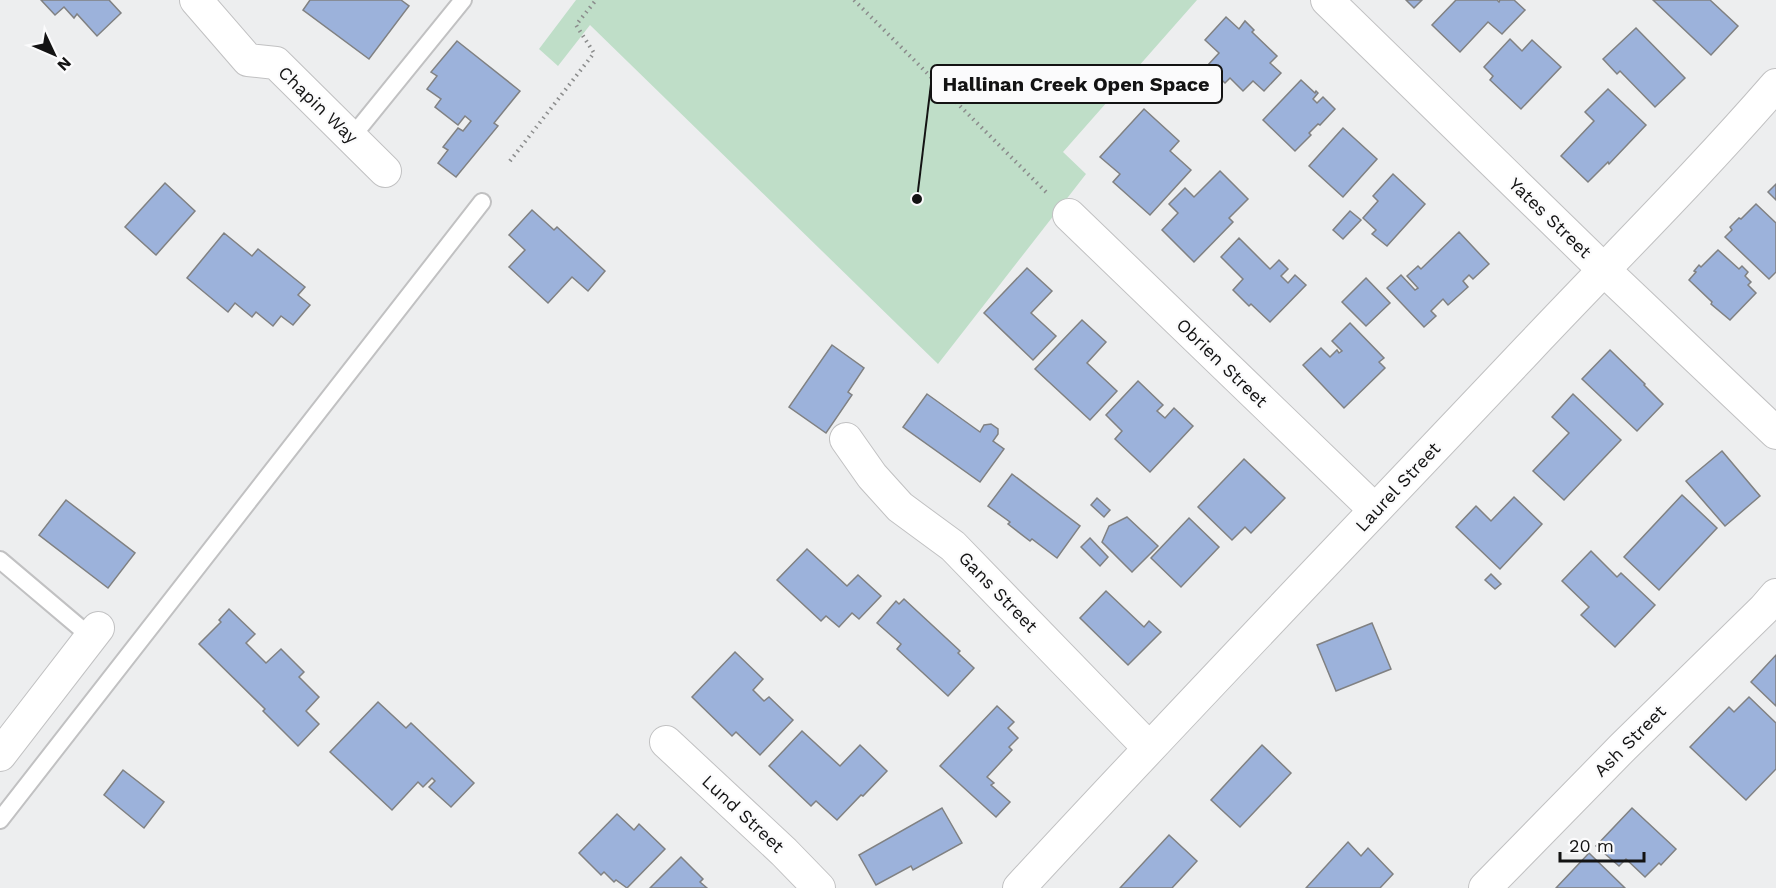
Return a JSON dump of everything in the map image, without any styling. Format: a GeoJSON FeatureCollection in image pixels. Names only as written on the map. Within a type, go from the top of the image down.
{"type":"FeatureCollection","features":[{"type":"Feature","properties":{"kind":"street","name":"Chapin Way"},"geometry":{"type":"LineString","coordinates":[[196,0],[248,60],[276,63],[385,171]]}},
{"type":"Feature","properties":{"kind":"street","name":"Yates Street"},"geometry":{"type":"LineString","coordinates":[[1327,0],[1603,269],[1776,433]]}},
{"type":"Feature","properties":{"kind":"street","name":"Laurel Street"},"geometry":{"type":"LineString","coordinates":[[1019,888],[1603,269],[1720,149],[1776,85]]}},
{"type":"Feature","properties":{"kind":"street","name":"Obrien Street"},"geometry":{"type":"LineString","coordinates":[[1069,215],[1375,510]]}},
{"type":"Feature","properties":{"kind":"street","name":"Gans Street"},"geometry":{"type":"LineString","coordinates":[[846,439],[872,476],[900,507],[953,546],[1149,748]]}},
{"type":"Feature","properties":{"kind":"street","name":"Ash Street"},"geometry":{"type":"LineString","coordinates":[[1485,888],[1776,595]]}},
{"type":"Feature","properties":{"kind":"street"},"geometry":{"type":"LineString","coordinates":[[0,755],[95,632]]}},
{"type":"Feature","properties":{"kind":"street","name":"Lund Street"},"geometry":{"type":"LineString","coordinates":[[666,742],[784,852],[819,888]]}},
{"type":"Feature","properties":{"kind":"lane"},"geometry":{"type":"LineString","coordinates":[[351,138],[463,0]]}},
{"type":"Feature","properties":{"kind":"lane"},"geometry":{"type":"LineString","coordinates":[[0,820],[482,202]]}},
{"type":"Feature","properties":{"kind":"lane"},"geometry":{"type":"LineString","coordinates":[[0,560],[95,632]]}},
{"type":"Feature","properties":{"kind":"path"},"geometry":{"type":"LineString","coordinates":[[510,161],[594,52],[576,25],[596,0]]}},
{"type":"Feature","properties":{"kind":"path"},"geometry":{"type":"LineString","coordinates":[[854,0],[1069,215]]}},
{"type":"Feature","properties":{"kind":"green space"},"geometry":{"type":"Polygon","coordinates":[[[576,0],[1197,0],[1063,152],[1086,174],[938,364],[590,25],[558,66],[539,49],[576,0]]]}},
{"type":"Feature","properties":{"kind":"building"},"geometry":{"type":"Polygon","coordinates":[[[41,0],[109,0],[121,13],[97,36],[77,14],[74,18],[64,7],[55,15],[41,0]]]}},
{"type":"Feature","properties":{"kind":"building"},"geometry":{"type":"Polygon","coordinates":[[[310,0],[401,0],[409,6],[369,59],[303,10],[310,0]]]}},
{"type":"Feature","properties":{"kind":"building"},"geometry":{"type":"Polygon","coordinates":[[[1406,0],[1422,0],[1414,8],[1406,0]]]}},
{"type":"Feature","properties":{"kind":"building"},"geometry":{"type":"Polygon","coordinates":[[[1456,0],[1497,0],[1499,2],[1500,0],[1514,0],[1525,10],[1502,34],[1488,22],[1460,52],[1432,25],[1456,0]]]}},
{"type":"Feature","properties":{"kind":"building"},"geometry":{"type":"Polygon","coordinates":[[[1653,0],[1710,0],[1738,26],[1711,55],[1653,0]]]}},
{"type":"Feature","properties":{"kind":"building"},"geometry":{"type":"Polygon","coordinates":[[[1226,17],[1239,29],[1245,21],[1254,30],[1252,32],[1277,56],[1270,63],[1281,73],[1264,91],[1253,81],[1243,91],[1230,78],[1225,83],[1207,66],[1219,53],[1205,40],[1226,17]]]}},
{"type":"Feature","properties":{"kind":"building"},"geometry":{"type":"Polygon","coordinates":[[[1636,28],[1685,78],[1655,107],[1620,71],[1617,74],[1603,59],[1636,28]]]}},
{"type":"Feature","properties":{"kind":"building"},"geometry":{"type":"Polygon","coordinates":[[[1510,39],[1522,51],[1532,40],[1561,67],[1521,109],[1490,80],[1493,76],[1484,67],[1510,39]]]}},
{"type":"Feature","properties":{"kind":"building"},"geometry":{"type":"Polygon","coordinates":[[[457,41],[520,91],[494,123],[498,126],[456,177],[438,163],[448,150],[443,147],[458,128],[463,131],[471,121],[465,116],[458,125],[435,107],[441,99],[427,89],[437,76],[431,72],[457,41]]]}},
{"type":"Feature","properties":{"kind":"building"},"geometry":{"type":"Polygon","coordinates":[[[1301,80],[1315,93],[1316,91],[1318,93],[1313,99],[1317,103],[1323,97],[1335,109],[1309,133],[1311,135],[1295,151],[1263,120],[1301,80]]]}},
{"type":"Feature","properties":{"kind":"building"},"geometry":{"type":"Polygon","coordinates":[[[1608,89],[1646,125],[1609,164],[1608,162],[1588,182],[1561,156],[1594,121],[1585,112],[1608,89]]]}},
{"type":"Feature","properties":{"kind":"building"},"geometry":{"type":"Polygon","coordinates":[[[1144,109],[1179,141],[1170,151],[1191,170],[1150,215],[1113,182],[1120,174],[1100,157],[1144,109]]]}},
{"type":"Feature","properties":{"kind":"building"},"geometry":{"type":"Polygon","coordinates":[[[1343,128],[1377,159],[1343,197],[1309,166],[1343,128]]]}},
{"type":"Feature","properties":{"kind":"building"},"geometry":{"type":"Polygon","coordinates":[[[1220,171],[1248,199],[1229,218],[1233,222],[1194,262],[1162,230],[1178,213],[1169,204],[1185,188],[1194,197],[1220,171]]]}},
{"type":"Feature","properties":{"kind":"building"},"geometry":{"type":"Polygon","coordinates":[[[1393,174],[1425,204],[1387,246],[1372,234],[1376,230],[1363,218],[1378,201],[1373,196],[1393,174]]]}},
{"type":"Feature","properties":{"kind":"building"},"geometry":{"type":"Polygon","coordinates":[[[165,183],[195,211],[156,255],[125,227],[165,183]]]}},
{"type":"Feature","properties":{"kind":"building"},"geometry":{"type":"Polygon","coordinates":[[[1776,184],[1776,200],[1768,192],[1776,184]]]}},
{"type":"Feature","properties":{"kind":"building"},"geometry":{"type":"Polygon","coordinates":[[[1756,204],[1776,223],[1776,272],[1769,279],[1725,237],[1732,230],[1730,227],[1756,204]]]}},
{"type":"Feature","properties":{"kind":"building"},"geometry":{"type":"Polygon","coordinates":[[[532,210],[554,230],[557,227],[605,271],[588,291],[572,277],[548,303],[509,267],[525,250],[509,235],[532,210]]]}},
{"type":"Feature","properties":{"kind":"building"},"geometry":{"type":"Polygon","coordinates":[[[1350,211],[1361,220],[1343,239],[1333,230],[1350,211]]]}},
{"type":"Feature","properties":{"kind":"building"},"geometry":{"type":"Polygon","coordinates":[[[1459,232],[1489,264],[1473,279],[1469,275],[1463,281],[1468,287],[1448,305],[1443,299],[1431,311],[1436,316],[1424,327],[1387,288],[1401,275],[1415,290],[1418,288],[1407,276],[1418,266],[1421,269],[1459,232]]]}},
{"type":"Feature","properties":{"kind":"building"},"geometry":{"type":"Polygon","coordinates":[[[224,233],[252,256],[258,249],[305,287],[298,295],[310,305],[293,325],[281,316],[273,326],[256,312],[252,317],[235,303],[228,312],[187,278],[224,233]]]}},
{"type":"Feature","properties":{"kind":"building"},"geometry":{"type":"Polygon","coordinates":[[[1239,238],[1270,269],[1279,260],[1288,269],[1281,276],[1288,283],[1295,275],[1306,285],[1270,322],[1233,290],[1243,279],[1221,257],[1239,238]]]}},
{"type":"Feature","properties":{"kind":"building"},"geometry":{"type":"Polygon","coordinates":[[[1718,250],[1739,269],[1742,266],[1748,272],[1745,276],[1751,282],[1748,285],[1756,293],[1730,320],[1711,304],[1712,302],[1689,280],[1699,265],[1701,267],[1718,250]]]}},
{"type":"Feature","properties":{"kind":"building"},"geometry":{"type":"Polygon","coordinates":[[[1027,268],[1052,291],[1031,313],[1056,336],[1033,360],[984,313],[1027,268]]]}},
{"type":"Feature","properties":{"kind":"building"},"geometry":{"type":"Polygon","coordinates":[[[1366,278],[1390,303],[1366,326],[1342,302],[1366,278]]]}},
{"type":"Feature","properties":{"kind":"building"},"geometry":{"type":"Polygon","coordinates":[[[1082,320],[1106,342],[1087,363],[1117,391],[1090,420],[1035,369],[1082,320]]]}},
{"type":"Feature","properties":{"kind":"building"},"geometry":{"type":"Polygon","coordinates":[[[1350,323],[1384,358],[1379,362],[1385,368],[1344,408],[1303,365],[1321,348],[1330,357],[1337,350],[1339,353],[1342,351],[1332,341],[1350,323]]]}},
{"type":"Feature","properties":{"kind":"building"},"geometry":{"type":"Polygon","coordinates":[[[832,345],[864,368],[848,392],[852,395],[826,433],[789,407],[832,345]]]}},
{"type":"Feature","properties":{"kind":"building"},"geometry":{"type":"Polygon","coordinates":[[[1610,350],[1663,404],[1637,431],[1582,379],[1610,350]]]}},
{"type":"Feature","properties":{"kind":"building"},"geometry":{"type":"Polygon","coordinates":[[[1138,381],[1163,405],[1157,411],[1165,418],[1174,408],[1193,426],[1150,472],[1115,439],[1122,431],[1106,415],[1138,381]]]}},
{"type":"Feature","properties":{"kind":"building"},"geometry":{"type":"Polygon","coordinates":[[[927,394],[980,432],[984,425],[991,424],[998,429],[998,434],[993,441],[1004,449],[980,482],[903,427],[927,394]]]}},
{"type":"Feature","properties":{"kind":"building"},"geometry":{"type":"Polygon","coordinates":[[[1573,394],[1621,440],[1564,500],[1533,471],[1569,433],[1552,417],[1573,394]]]}},
{"type":"Feature","properties":{"kind":"building"},"geometry":{"type":"Polygon","coordinates":[[[1722,451],[1760,496],[1725,526],[1686,481],[1722,451]]]}},
{"type":"Feature","properties":{"kind":"building"},"geometry":{"type":"Polygon","coordinates":[[[1244,459],[1285,498],[1251,533],[1245,527],[1232,540],[1198,507],[1244,459]]]}},
{"type":"Feature","properties":{"kind":"building"},"geometry":{"type":"Polygon","coordinates":[[[1012,474],[1080,526],[1057,558],[1032,539],[1030,541],[988,506],[1012,474]]]}},
{"type":"Feature","properties":{"kind":"building"},"geometry":{"type":"Polygon","coordinates":[[[1682,495],[1717,528],[1659,590],[1624,557],[1682,495]]]}},
{"type":"Feature","properties":{"kind":"building"},"geometry":{"type":"Polygon","coordinates":[[[1514,497],[1542,524],[1500,569],[1456,527],[1476,506],[1491,521],[1514,497]]]}},
{"type":"Feature","properties":{"kind":"building"},"geometry":{"type":"Polygon","coordinates":[[[1097,498],[1110,510],[1104,517],[1091,505],[1097,498]]]}},
{"type":"Feature","properties":{"kind":"building"},"geometry":{"type":"Polygon","coordinates":[[[66,500],[135,553],[108,588],[39,535],[66,500]]]}},
{"type":"Feature","properties":{"kind":"building"},"geometry":{"type":"Polygon","coordinates":[[[1127,517],[1158,546],[1132,572],[1102,542],[1109,526],[1127,517]]]}},
{"type":"Feature","properties":{"kind":"building"},"geometry":{"type":"Polygon","coordinates":[[[1189,518],[1219,547],[1181,587],[1151,558],[1189,518]]]}},
{"type":"Feature","properties":{"kind":"building"},"geometry":{"type":"Polygon","coordinates":[[[1090,538],[1108,557],[1100,566],[1081,547],[1090,538]]]}},
{"type":"Feature","properties":{"kind":"building"},"geometry":{"type":"Polygon","coordinates":[[[807,549],[847,586],[858,575],[881,596],[859,619],[852,613],[839,627],[826,616],[821,621],[777,580],[807,549]]]}},
{"type":"Feature","properties":{"kind":"building"},"geometry":{"type":"Polygon","coordinates":[[[1591,551],[1617,577],[1621,573],[1655,605],[1615,647],[1581,615],[1589,607],[1562,581],[1591,551]]]}},
{"type":"Feature","properties":{"kind":"building"},"geometry":{"type":"Polygon","coordinates":[[[1491,574],[1501,584],[1495,589],[1485,580],[1491,574]]]}},
{"type":"Feature","properties":{"kind":"building"},"geometry":{"type":"Polygon","coordinates":[[[1106,591],[1144,627],[1149,621],[1161,632],[1128,665],[1080,618],[1106,591]]]}},
{"type":"Feature","properties":{"kind":"building"},"geometry":{"type":"Polygon","coordinates":[[[904,599],[960,651],[958,653],[974,668],[948,696],[897,649],[901,644],[877,623],[896,601],[899,604],[904,599]]]}},
{"type":"Feature","properties":{"kind":"building"},"geometry":{"type":"Polygon","coordinates":[[[229,609],[255,634],[246,643],[266,663],[281,649],[304,672],[299,677],[319,697],[306,711],[319,724],[298,746],[263,711],[265,709],[199,644],[221,622],[219,620],[229,609]]]}},
{"type":"Feature","properties":{"kind":"building"},"geometry":{"type":"Polygon","coordinates":[[[1372,623],[1391,669],[1336,691],[1317,645],[1372,623]]]}},
{"type":"Feature","properties":{"kind":"building"},"geometry":{"type":"Polygon","coordinates":[[[735,652],[763,679],[753,690],[764,701],[769,697],[793,720],[760,755],[736,732],[732,736],[692,697],[735,652]]]}},
{"type":"Feature","properties":{"kind":"building"},"geometry":{"type":"Polygon","coordinates":[[[1776,655],[1776,706],[1751,682],[1776,655]]]}},
{"type":"Feature","properties":{"kind":"building"},"geometry":{"type":"Polygon","coordinates":[[[1749,697],[1776,723],[1776,769],[1746,800],[1690,747],[1729,707],[1734,712],[1749,697]]]}},
{"type":"Feature","properties":{"kind":"building"},"geometry":{"type":"Polygon","coordinates":[[[378,702],[406,728],[411,723],[474,783],[451,807],[429,787],[435,781],[432,778],[423,787],[418,782],[392,810],[330,752],[378,702]]]}},
{"type":"Feature","properties":{"kind":"building"},"geometry":{"type":"Polygon","coordinates":[[[997,706],[1014,722],[1008,728],[1018,738],[1009,747],[1012,750],[987,777],[994,783],[991,785],[1010,802],[996,817],[940,766],[997,706]]]}},
{"type":"Feature","properties":{"kind":"building"},"geometry":{"type":"Polygon","coordinates":[[[802,731],[840,766],[860,745],[887,771],[837,820],[816,801],[811,806],[769,766],[802,731]]]}},
{"type":"Feature","properties":{"kind":"building"},"geometry":{"type":"Polygon","coordinates":[[[1262,745],[1291,773],[1240,827],[1211,800],[1262,745]]]}},
{"type":"Feature","properties":{"kind":"building"},"geometry":{"type":"Polygon","coordinates":[[[123,770],[164,802],[144,828],[104,795],[123,770]]]}},
{"type":"Feature","properties":{"kind":"building"},"geometry":{"type":"Polygon","coordinates":[[[942,808],[962,843],[913,870],[911,866],[876,885],[859,855],[942,808]]]}},
{"type":"Feature","properties":{"kind":"building"},"geometry":{"type":"Polygon","coordinates":[[[1632,808],[1676,849],[1661,865],[1659,863],[1645,877],[1626,859],[1619,866],[1596,846],[1632,808]]]}},
{"type":"Feature","properties":{"kind":"building"},"geometry":{"type":"Polygon","coordinates":[[[617,814],[634,830],[639,824],[665,849],[627,888],[616,880],[614,882],[604,872],[601,875],[579,853],[617,814]]]}},
{"type":"Feature","properties":{"kind":"building"},"geometry":{"type":"Polygon","coordinates":[[[1169,835],[1197,861],[1172,888],[1120,888],[1169,835]]]}},
{"type":"Feature","properties":{"kind":"building"},"geometry":{"type":"Polygon","coordinates":[[[1348,842],[1361,856],[1368,848],[1393,874],[1380,888],[1306,888],[1348,842]]]}},
{"type":"Feature","properties":{"kind":"building"},"geometry":{"type":"Polygon","coordinates":[[[1589,853],[1625,888],[1556,888],[1589,853]]]}},
{"type":"Feature","properties":{"kind":"building"},"geometry":{"type":"Polygon","coordinates":[[[681,857],[703,879],[700,882],[707,888],[650,888],[681,857]]]}},
{"type":"Feature","properties":{"kind":"place","name":"Hallinan Creek Open Space"},"geometry":{"type":"Point","coordinates":[917,199]}}]}
